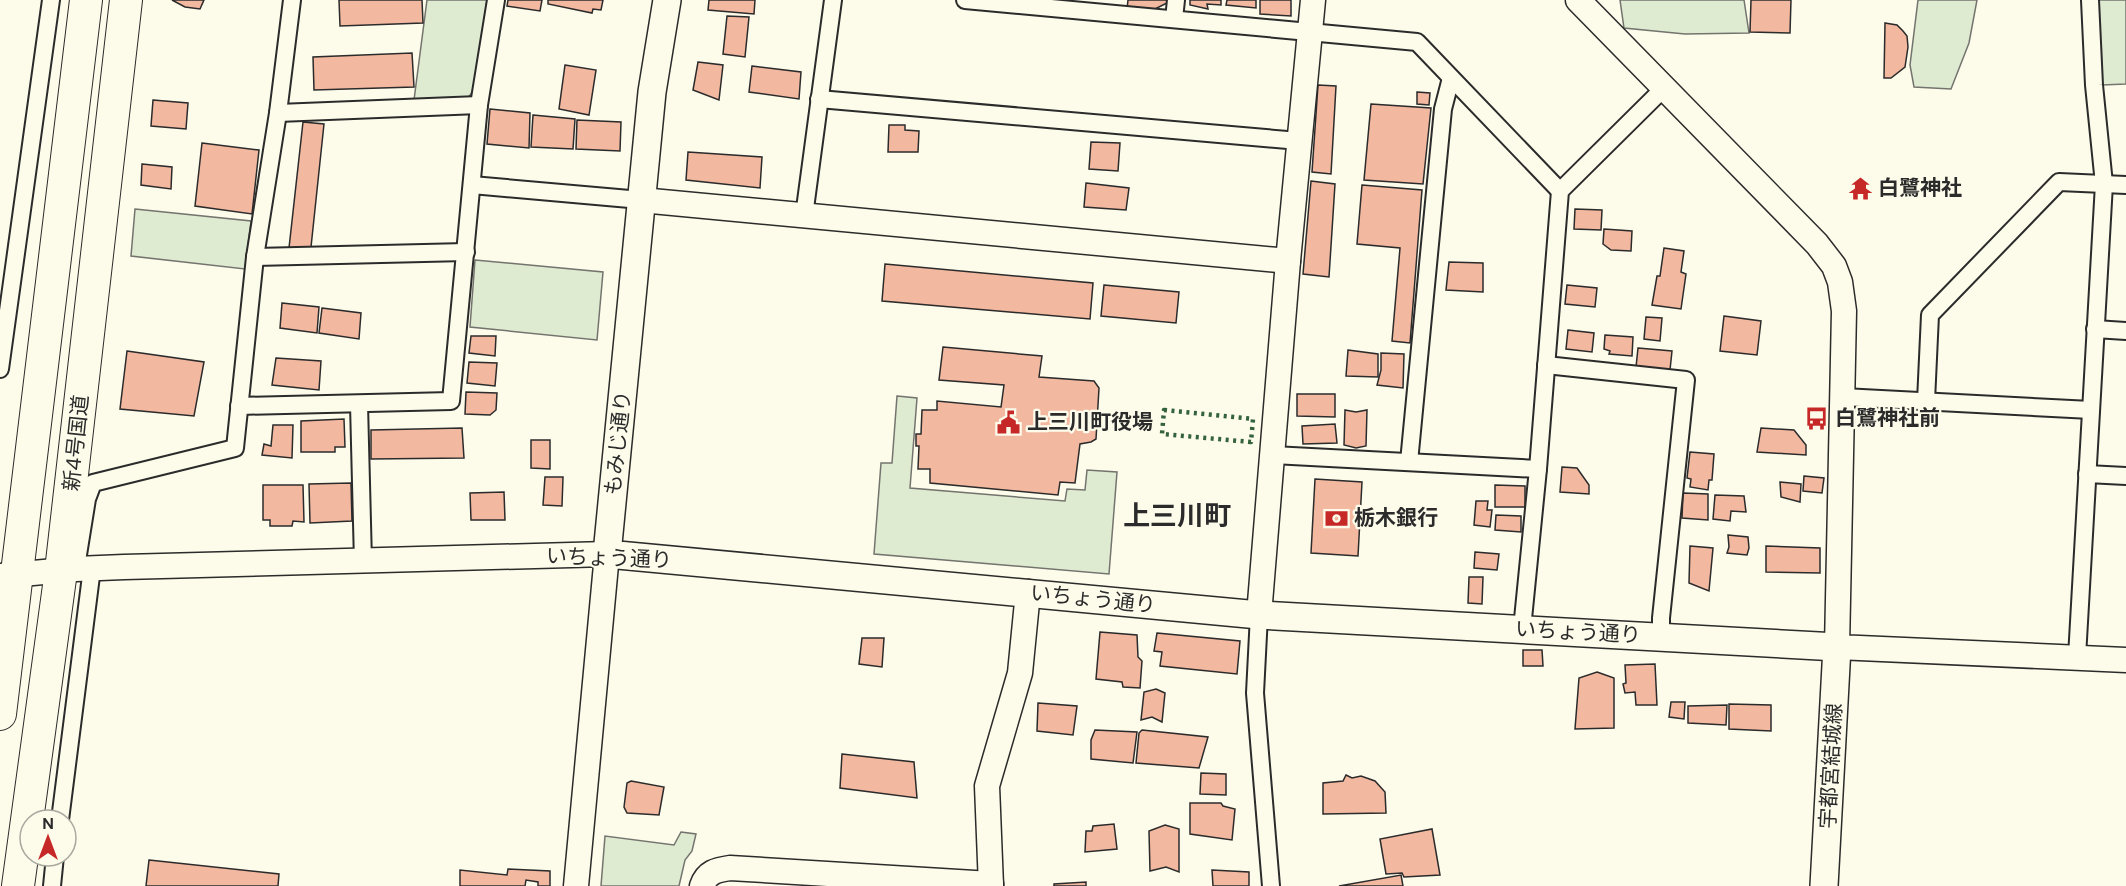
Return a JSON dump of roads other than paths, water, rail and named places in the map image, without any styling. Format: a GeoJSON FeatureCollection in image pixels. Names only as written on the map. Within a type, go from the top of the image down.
{"type":"FeatureCollection","features":[{"type":"Feature","properties":{"kind":"highway","name":"新4号国道"},"geometry":{"type":"LineString","coordinates":[[0,714],[9,575],[86,0]]}},
{"type":"Feature","properties":{"kind":"highway","name":"新4号国道"},"geometry":{"type":"LineString","coordinates":[[18,886],[76,569],[126,0]]}},
{"type":"Feature","properties":{"kind":"main road","name":"もみじ通り"},"geometry":{"type":"LineString","coordinates":[[607,554],[652,92],[667,0]]}},
{"type":"Feature","properties":{"kind":"main road","name":"いちょう通り"},"geometry":{"type":"LineString","coordinates":[[607,554],[1259,615],[1837,647]]}},
{"type":"Feature","properties":{"kind":"main road","name":"宇都宮結城線"},"geometry":{"type":"LineString","coordinates":[[1824,886],[1837,647]]}},
{"type":"Feature","properties":{"kind":"street"},"geometry":{"type":"LineString","coordinates":[[0,369],[4,302],[51,0]]}},
{"type":"Feature","properties":{"kind":"street"},"geometry":{"type":"LineString","coordinates":[[61,808],[76,569],[87,499],[93,483],[235,448],[255,257],[278,113],[291,0]]}},
{"type":"Feature","properties":{"kind":"street"},"geometry":{"type":"LineString","coordinates":[[239,406],[451,401],[479,105],[496,0]]}},
{"type":"Feature","properties":{"kind":"street"},"geometry":{"type":"LineString","coordinates":[[804,216],[833,0]]}},
{"type":"Feature","properties":{"kind":"street"},"geometry":{"type":"LineString","coordinates":[[967,0],[1417,42],[1560,191]]}},
{"type":"Feature","properties":{"kind":"street"},"geometry":{"type":"LineString","coordinates":[[1174,19],[1176,0]]}},
{"type":"Feature","properties":{"kind":"street"},"geometry":{"type":"LineString","coordinates":[[1270,886],[1255,693],[1259,615],[1288,261],[1313,0]]}},
{"type":"Feature","properties":{"kind":"street"},"geometry":{"type":"LineString","coordinates":[[1578,0],[1818,244],[1834,266],[1840,282],[1844,311],[1837,647]]}},
{"type":"Feature","properties":{"kind":"street"},"geometry":{"type":"LineString","coordinates":[[2077,657],[2104,184],[2094,85],[2090,0]]}},
{"type":"Feature","properties":{"kind":"street"},"geometry":{"type":"LineString","coordinates":[[1409,462],[1443,110],[1451,78]]}},
{"type":"Feature","properties":{"kind":"street"},"geometry":{"type":"LineString","coordinates":[[1522,629],[1538,469],[1560,191],[1664,88]]}},
{"type":"Feature","properties":{"kind":"street"},"geometry":{"type":"LineString","coordinates":[[819,99],[1299,141]]}},
{"type":"Feature","properties":{"kind":"street"},"geometry":{"type":"LineString","coordinates":[[278,113],[479,105]]}},
{"type":"Feature","properties":{"kind":"street"},"geometry":{"type":"LineString","coordinates":[[1926,401],[1930,315],[2059,182],[2126,185]]}},
{"type":"Feature","properties":{"kind":"street"},"geometry":{"type":"LineString","coordinates":[[472,185],[1288,261]]}},
{"type":"Feature","properties":{"kind":"street"},"geometry":{"type":"LineString","coordinates":[[255,257],[466,252]]}},
{"type":"Feature","properties":{"kind":"street"},"geometry":{"type":"LineString","coordinates":[[2096,329],[2126,331]]}},
{"type":"Feature","properties":{"kind":"street"},"geometry":{"type":"LineString","coordinates":[[1546,365],[1686,380],[1661,636]]}},
{"type":"Feature","properties":{"kind":"street"},"geometry":{"type":"LineString","coordinates":[[1843,397],[2091,410]]}},
{"type":"Feature","properties":{"kind":"street"},"geometry":{"type":"LineString","coordinates":[[359,404],[363,562]]}},
{"type":"Feature","properties":{"kind":"street"},"geometry":{"type":"LineString","coordinates":[[1273,455],[1538,469]]}},
{"type":"Feature","properties":{"kind":"street"},"geometry":{"type":"LineString","coordinates":[[2087,474],[2126,476]]}},
{"type":"Feature","properties":{"kind":"street","name":"いちょう通り"},"geometry":{"type":"LineString","coordinates":[[9,575],[76,569],[607,554]]}},
{"type":"Feature","properties":{"kind":"street","name":"もみじ通り"},"geometry":{"type":"LineString","coordinates":[[576,886],[607,554]]}},
{"type":"Feature","properties":{"kind":"street"},"geometry":{"type":"LineString","coordinates":[[702,886],[704,879],[713,871],[730,868],[991,885],[987,786],[1020,673],[1028,592]]}},
{"type":"Feature","properties":{"kind":"street","name":"いちょう通り"},"geometry":{"type":"LineString","coordinates":[[1837,647],[2126,660]]}},
{"type":"Feature","properties":{"kind":"street"},"geometry":{"type":"LineString","coordinates":[[52,886],[54,868]]}},
{"type":"Feature","properties":{"kind":"place","name":"白鷺神社"},"geometry":{"type":"Point","coordinates":[1860,188]}},
{"type":"Feature","properties":{"kind":"place","name":"白鷺神社前"},"geometry":{"type":"Point","coordinates":[1817,418]}},
{"type":"Feature","properties":{"kind":"place","name":"上三川町役場"},"geometry":{"type":"Point","coordinates":[1009,422]}},
{"type":"Feature","properties":{"kind":"place","name":"栃木銀行"},"geometry":{"type":"Point","coordinates":[1336,518]}},
{"type":"Feature","properties":{"kind":"district","name":"上三川町"},"geometry":{"type":"Point","coordinates":[1177,516]}}]}
